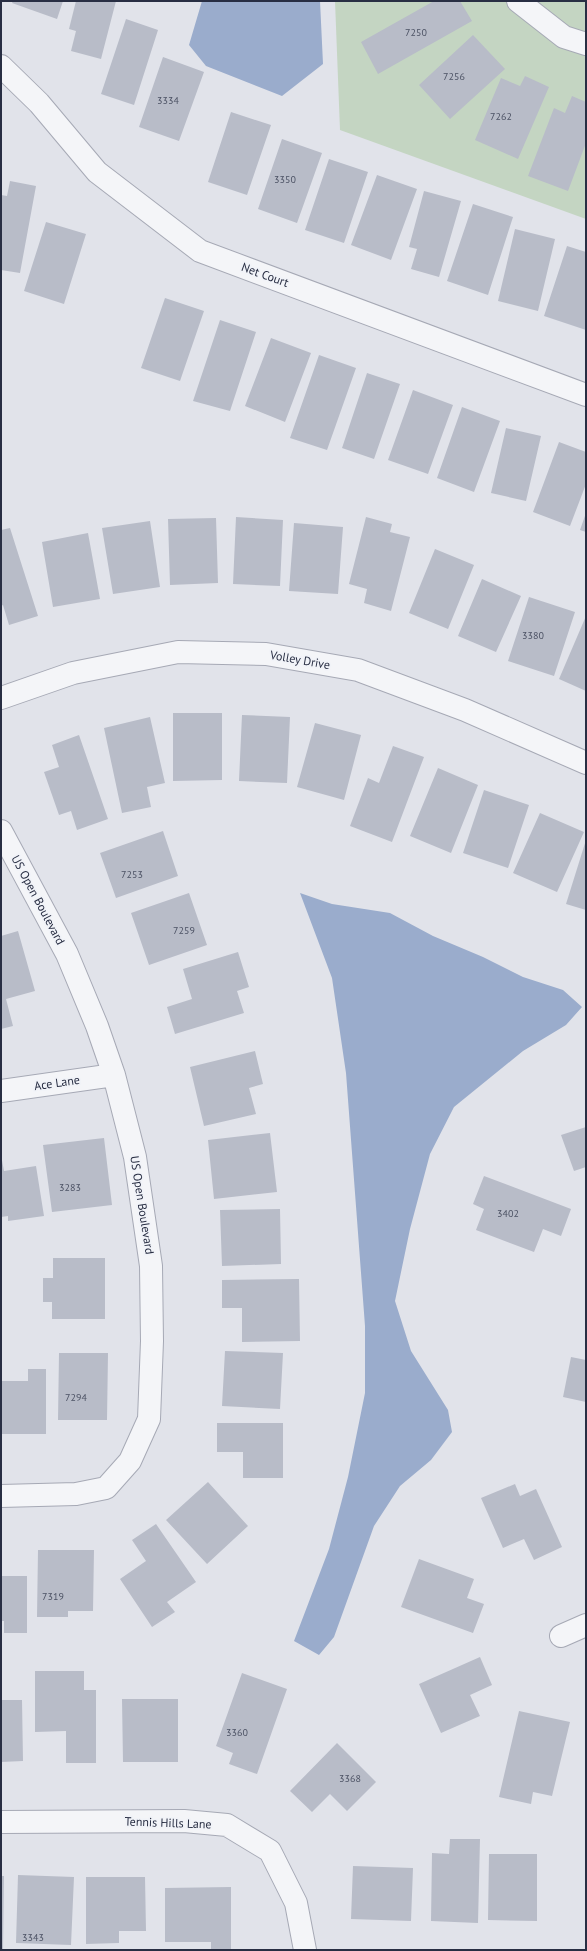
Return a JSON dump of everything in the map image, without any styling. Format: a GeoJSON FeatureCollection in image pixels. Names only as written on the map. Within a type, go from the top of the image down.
{"type":"FeatureCollection","features":[{"type":"Feature","properties":{"kind":"street"},"geometry":{"type":"LineString","coordinates":[[518,1],[564,37],[586,44]]}},
{"type":"Feature","properties":{"kind":"street","name":"Net Court"},"geometry":{"type":"LineString","coordinates":[[1,66],[39,103],[97,172],[200,251],[586,395]]}},
{"type":"Feature","properties":{"kind":"street","name":"Volley Drive"},"geometry":{"type":"LineString","coordinates":[[1,698],[73,672],[178,652],[266,654],[358,670],[465,710],[586,763]]}},
{"type":"Feature","properties":{"kind":"street","name":"US Open Boulevard"},"geometry":{"type":"LineString","coordinates":[[1,831],[67,954],[97,1026],[114,1075],[134,1157],[151,1266],[152,1341],[149,1419],[130,1461],[106,1488],[76,1494],[1,1496]]}},
{"type":"Feature","properties":{"kind":"street","name":"Ace Lane"},"geometry":{"type":"LineString","coordinates":[[1,1091],[114,1075]]}},
{"type":"Feature","properties":{"kind":"street"},"geometry":{"type":"LineString","coordinates":[[561,1636],[586,1625]]}},
{"type":"Feature","properties":{"kind":"street","name":"Tennis Hills Lane"},"geometry":{"type":"LineString","coordinates":[[1,1822],[184,1822],[227,1825],[270,1851],[296,1903],[305,1950]]}},
{"type":"Feature","properties":{"kind":"green space"},"geometry":{"type":"Polygon","coordinates":[[[335,1],[586,1],[586,219],[340,130],[335,1]]]}},
{"type":"Feature","properties":{"kind":"water"},"geometry":{"type":"Polygon","coordinates":[[[202,1],[320,1],[323,64],[282,96],[206,66],[189,45],[202,1]]]}},
{"type":"Feature","properties":{"kind":"water"},"geometry":{"type":"Polygon","coordinates":[[[300,893],[332,904],[390,913],[433,936],[483,957],[523,977],[563,990],[582,1007],[566,1025],[523,1051],[454,1107],[430,1154],[410,1229],[395,1301],[411,1351],[448,1410],[452,1432],[431,1460],[400,1486],[374,1526],[334,1637],[319,1655],[294,1641],[329,1549],[348,1477],[365,1393],[365,1326],[346,1073],[332,978],[300,893]]]}},
{"type":"Feature","properties":{"kind":"building"},"geometry":{"type":"Polygon","coordinates":[[[13,1],[63,1],[57,19],[12,3],[13,1]]]}},
{"type":"Feature","properties":{"kind":"building"},"geometry":{"type":"Polygon","coordinates":[[[76,1],[116,1],[101,59],[71,51],[76,31],[69,29],[76,1]]]}},
{"type":"Feature","properties":{"kind":"building"},"geometry":{"type":"Polygon","coordinates":[[[434,1],[460,1],[472,21],[378,74],[361,42],[434,1]]]}},
{"type":"Feature","properties":{"kind":"building"},"geometry":{"type":"Polygon","coordinates":[[[126,19],[158,30],[134,105],[101,94],[126,19]]]}},
{"type":"Feature","properties":{"kind":"building"},"geometry":{"type":"Polygon","coordinates":[[[473,35],[505,69],[450,119],[419,85],[473,35]]]}},
{"type":"Feature","properties":{"kind":"building"},"geometry":{"type":"Polygon","coordinates":[[[163,57],[204,72],[179,141],[139,127],[163,57]]]}},
{"type":"Feature","properties":{"kind":"building"},"geometry":{"type":"Polygon","coordinates":[[[525,76],[549,87],[518,159],[475,140],[501,78],[520,86],[525,76]]]}},
{"type":"Feature","properties":{"kind":"building"},"geometry":{"type":"Polygon","coordinates":[[[572,96],[586,102],[586,143],[568,191],[528,176],[554,108],[565,113],[572,96]]]}},
{"type":"Feature","properties":{"kind":"building"},"geometry":{"type":"Polygon","coordinates":[[[231,112],[271,125],[247,195],[208,182],[231,112]]]}},
{"type":"Feature","properties":{"kind":"building"},"geometry":{"type":"Polygon","coordinates":[[[282,139],[322,153],[297,223],[258,209],[282,139]]]}},
{"type":"Feature","properties":{"kind":"building"},"geometry":{"type":"Polygon","coordinates":[[[329,159],[368,172],[344,243],[305,230],[329,159]]]}},
{"type":"Feature","properties":{"kind":"building"},"geometry":{"type":"Polygon","coordinates":[[[377,175],[417,189],[391,260],[351,245],[377,175]]]}},
{"type":"Feature","properties":{"kind":"building"},"geometry":{"type":"Polygon","coordinates":[[[10,181],[36,186],[20,273],[1,270],[1,195],[7,196],[10,181]]]}},
{"type":"Feature","properties":{"kind":"building"},"geometry":{"type":"Polygon","coordinates":[[[424,191],[461,201],[439,277],[411,269],[417,249],[409,247],[424,191]]]}},
{"type":"Feature","properties":{"kind":"building"},"geometry":{"type":"Polygon","coordinates":[[[473,204],[513,217],[488,295],[447,281],[473,204]]]}},
{"type":"Feature","properties":{"kind":"building"},"geometry":{"type":"Polygon","coordinates":[[[46,222],[86,234],[64,304],[24,291],[46,222]]]}},
{"type":"Feature","properties":{"kind":"building"},"geometry":{"type":"Polygon","coordinates":[[[515,229],[555,239],[538,311],[498,301],[515,229]]]}},
{"type":"Feature","properties":{"kind":"building"},"geometry":{"type":"Polygon","coordinates":[[[567,246],[586,252],[586,330],[544,316],[567,246]]]}},
{"type":"Feature","properties":{"kind":"building"},"geometry":{"type":"Polygon","coordinates":[[[165,298],[204,311],[180,381],[141,368],[165,298]]]}},
{"type":"Feature","properties":{"kind":"building"},"geometry":{"type":"Polygon","coordinates":[[[220,320],[256,332],[230,411],[193,401],[220,320]]]}},
{"type":"Feature","properties":{"kind":"building"},"geometry":{"type":"Polygon","coordinates":[[[271,338],[311,353],[285,422],[245,406],[271,338]]]}},
{"type":"Feature","properties":{"kind":"building"},"geometry":{"type":"Polygon","coordinates":[[[319,355],[356,368],[327,450],[290,438],[319,355]]]}},
{"type":"Feature","properties":{"kind":"building"},"geometry":{"type":"Polygon","coordinates":[[[367,373],[400,384],[374,459],[342,448],[367,373]]]}},
{"type":"Feature","properties":{"kind":"building"},"geometry":{"type":"Polygon","coordinates":[[[413,390],[453,405],[428,474],[388,460],[413,390]]]}},
{"type":"Feature","properties":{"kind":"building"},"geometry":{"type":"Polygon","coordinates":[[[462,407],[500,421],[474,492],[437,478],[462,407]]]}},
{"type":"Feature","properties":{"kind":"building"},"geometry":{"type":"Polygon","coordinates":[[[506,428],[541,436],[526,501],[491,493],[506,428]]]}},
{"type":"Feature","properties":{"kind":"building"},"geometry":{"type":"Polygon","coordinates":[[[559,442],[586,452],[586,484],[570,526],[533,512],[559,442]]]}},
{"type":"Feature","properties":{"kind":"building"},"geometry":{"type":"Polygon","coordinates":[[[586,513],[586,532],[580,530],[586,513]]]}},
{"type":"Feature","properties":{"kind":"building"},"geometry":{"type":"Polygon","coordinates":[[[236,517],[283,520],[280,586],[233,584],[236,517]]]}},
{"type":"Feature","properties":{"kind":"building"},"geometry":{"type":"Polygon","coordinates":[[[366,517],[392,524],[390,532],[410,537],[391,611],[364,603],[367,589],[349,584],[366,517]]]}},
{"type":"Feature","properties":{"kind":"building"},"geometry":{"type":"Polygon","coordinates":[[[216,518],[218,583],[170,585],[168,519],[216,518]]]}},
{"type":"Feature","properties":{"kind":"building"},"geometry":{"type":"Polygon","coordinates":[[[150,521],[160,587],[113,594],[102,528],[150,521]]]}},
{"type":"Feature","properties":{"kind":"building"},"geometry":{"type":"Polygon","coordinates":[[[294,523],[343,527],[338,594],[289,591],[294,523]]]}},
{"type":"Feature","properties":{"kind":"building"},"geometry":{"type":"Polygon","coordinates":[[[10,528],[38,616],[9,625],[3,605],[1,606],[1,530],[10,528]]]}},
{"type":"Feature","properties":{"kind":"building"},"geometry":{"type":"Polygon","coordinates":[[[88,533],[100,599],[53,607],[42,542],[88,533]]]}},
{"type":"Feature","properties":{"kind":"building"},"geometry":{"type":"Polygon","coordinates":[[[435,549],[474,565],[448,629],[409,613],[435,549]]]}},
{"type":"Feature","properties":{"kind":"building"},"geometry":{"type":"Polygon","coordinates":[[[482,579],[521,596],[496,652],[458,636],[482,579]]]}},
{"type":"Feature","properties":{"kind":"building"},"geometry":{"type":"Polygon","coordinates":[[[529,597],[575,612],[554,676],[508,661],[529,597]]]}},
{"type":"Feature","properties":{"kind":"building"},"geometry":{"type":"Polygon","coordinates":[[[586,616],[586,691],[559,679],[586,616]]]}},
{"type":"Feature","properties":{"kind":"building"},"geometry":{"type":"Polygon","coordinates":[[[173,713],[222,713],[222,780],[173,781],[173,713]]]}},
{"type":"Feature","properties":{"kind":"building"},"geometry":{"type":"Polygon","coordinates":[[[242,715],[290,717],[287,783],[239,781],[242,715]]]}},
{"type":"Feature","properties":{"kind":"building"},"geometry":{"type":"Polygon","coordinates":[[[150,717],[165,783],[147,787],[151,807],[122,813],[104,728],[150,717]]]}},
{"type":"Feature","properties":{"kind":"building"},"geometry":{"type":"Polygon","coordinates":[[[315,723],[361,735],[344,800],[297,787],[315,723]]]}},
{"type":"Feature","properties":{"kind":"building"},"geometry":{"type":"Polygon","coordinates":[[[79,735],[108,819],[77,830],[71,811],[59,815],[44,772],[59,767],[52,745],[79,735]]]}},
{"type":"Feature","properties":{"kind":"building"},"geometry":{"type":"Polygon","coordinates":[[[393,746],[424,757],[392,842],[350,826],[368,778],[379,783],[393,746]]]}},
{"type":"Feature","properties":{"kind":"building"},"geometry":{"type":"Polygon","coordinates":[[[438,768],[478,785],[451,853],[410,836],[438,768]]]}},
{"type":"Feature","properties":{"kind":"building"},"geometry":{"type":"Polygon","coordinates":[[[484,790],[529,805],[508,868],[463,853],[484,790]]]}},
{"type":"Feature","properties":{"kind":"building"},"geometry":{"type":"Polygon","coordinates":[[[540,813],[584,832],[557,892],[513,873],[540,813]]]}},
{"type":"Feature","properties":{"kind":"building"},"geometry":{"type":"Polygon","coordinates":[[[163,831],[178,876],[116,898],[100,853],[163,831]]]}},
{"type":"Feature","properties":{"kind":"building"},"geometry":{"type":"Polygon","coordinates":[[[586,840],[586,910],[566,904],[586,840]]]}},
{"type":"Feature","properties":{"kind":"building"},"geometry":{"type":"Polygon","coordinates":[[[189,893],[207,945],[149,965],[131,913],[189,893]]]}},
{"type":"Feature","properties":{"kind":"building"},"geometry":{"type":"Polygon","coordinates":[[[18,931],[35,991],[6,999],[13,1026],[1,1029],[1,936],[18,931]]]}},
{"type":"Feature","properties":{"kind":"building"},"geometry":{"type":"Polygon","coordinates":[[[238,952],[249,987],[237,991],[244,1013],[175,1034],[167,1007],[192,999],[183,969],[238,952]]]}},
{"type":"Feature","properties":{"kind":"building"},"geometry":{"type":"Polygon","coordinates":[[[255,1051],[263,1084],[249,1088],[256,1114],[204,1126],[190,1067],[255,1051]]]}},
{"type":"Feature","properties":{"kind":"building"},"geometry":{"type":"Polygon","coordinates":[[[586,1127],[586,1167],[574,1171],[561,1135],[586,1127]]]}},
{"type":"Feature","properties":{"kind":"building"},"geometry":{"type":"Polygon","coordinates":[[[270,1133],[277,1192],[214,1199],[208,1140],[270,1133]]]}},
{"type":"Feature","properties":{"kind":"building"},"geometry":{"type":"Polygon","coordinates":[[[104,1138],[112,1205],[52,1212],[43,1145],[104,1138]]]}},
{"type":"Feature","properties":{"kind":"building"},"geometry":{"type":"Polygon","coordinates":[[[1,1155],[4,1171],[36,1166],[44,1216],[8,1221],[8,1216],[1,1217],[1,1155]]]}},
{"type":"Feature","properties":{"kind":"building"},"geometry":{"type":"Polygon","coordinates":[[[484,1176],[571,1209],[561,1236],[543,1229],[534,1252],[476,1230],[484,1209],[473,1204],[484,1176]]]}},
{"type":"Feature","properties":{"kind":"building"},"geometry":{"type":"Polygon","coordinates":[[[280,1209],[281,1264],[222,1266],[220,1210],[280,1209]]]}},
{"type":"Feature","properties":{"kind":"building"},"geometry":{"type":"Polygon","coordinates":[[[53,1258],[105,1258],[105,1319],[52,1319],[52,1302],[43,1302],[43,1278],[53,1278],[53,1258]]]}},
{"type":"Feature","properties":{"kind":"building"},"geometry":{"type":"Polygon","coordinates":[[[299,1279],[300,1341],[242,1342],[242,1308],[222,1308],[222,1280],[299,1279]]]}},
{"type":"Feature","properties":{"kind":"building"},"geometry":{"type":"Polygon","coordinates":[[[225,1351],[283,1353],[280,1409],[222,1406],[225,1351]]]}},
{"type":"Feature","properties":{"kind":"building"},"geometry":{"type":"Polygon","coordinates":[[[59,1353],[108,1353],[107,1420],[58,1420],[59,1353]]]}},
{"type":"Feature","properties":{"kind":"building"},"geometry":{"type":"Polygon","coordinates":[[[571,1357],[586,1360],[586,1402],[563,1397],[571,1357]]]}},
{"type":"Feature","properties":{"kind":"building"},"geometry":{"type":"Polygon","coordinates":[[[28,1369],[46,1369],[46,1434],[1,1434],[1,1381],[28,1381],[28,1369]]]}},
{"type":"Feature","properties":{"kind":"building"},"geometry":{"type":"Polygon","coordinates":[[[217,1423],[283,1423],[283,1478],[243,1478],[243,1452],[217,1452],[217,1423]]]}},
{"type":"Feature","properties":{"kind":"building"},"geometry":{"type":"Polygon","coordinates":[[[208,1482],[248,1526],[207,1564],[166,1520],[208,1482]]]}},
{"type":"Feature","properties":{"kind":"building"},"geometry":{"type":"Polygon","coordinates":[[[515,1484],[520,1496],[536,1489],[562,1547],[534,1560],[524,1539],[503,1548],[481,1498],[515,1484]]]}},
{"type":"Feature","properties":{"kind":"building"},"geometry":{"type":"Polygon","coordinates":[[[156,1524],[196,1582],[167,1602],[175,1612],[152,1627],[120,1579],[146,1561],[132,1540],[156,1524]]]}},
{"type":"Feature","properties":{"kind":"building"},"geometry":{"type":"Polygon","coordinates":[[[38,1550],[94,1550],[93,1611],[68,1611],[68,1617],[37,1617],[38,1550]]]}},
{"type":"Feature","properties":{"kind":"building"},"geometry":{"type":"Polygon","coordinates":[[[419,1559],[474,1579],[467,1598],[484,1604],[473,1633],[401,1607],[419,1559]]]}},
{"type":"Feature","properties":{"kind":"building"},"geometry":{"type":"Polygon","coordinates":[[[1,1576],[27,1576],[27,1633],[4,1633],[4,1621],[1,1621],[1,1576]]]}},
{"type":"Feature","properties":{"kind":"building"},"geometry":{"type":"Polygon","coordinates":[[[480,1657],[492,1685],[470,1695],[480,1716],[441,1733],[419,1684],[480,1657]]]}},
{"type":"Feature","properties":{"kind":"building"},"geometry":{"type":"Polygon","coordinates":[[[35,1671],[84,1671],[84,1690],[96,1690],[96,1763],[66,1763],[66,1731],[35,1732],[35,1671]]]}},
{"type":"Feature","properties":{"kind":"building"},"geometry":{"type":"Polygon","coordinates":[[[242,1673],[287,1689],[257,1774],[229,1764],[233,1753],[216,1746],[242,1673]]]}},
{"type":"Feature","properties":{"kind":"building"},"geometry":{"type":"Polygon","coordinates":[[[122,1699],[178,1699],[178,1762],[123,1762],[122,1699]]]}},
{"type":"Feature","properties":{"kind":"building"},"geometry":{"type":"Polygon","coordinates":[[[1,1700],[22,1700],[23,1761],[1,1762],[1,1700]]]}},
{"type":"Feature","properties":{"kind":"building"},"geometry":{"type":"Polygon","coordinates":[[[519,1711],[570,1722],[552,1796],[533,1792],[531,1804],[499,1797],[519,1711]]]}},
{"type":"Feature","properties":{"kind":"building"},"geometry":{"type":"Polygon","coordinates":[[[337,1743],[376,1782],[347,1811],[330,1794],[312,1812],[290,1791],[337,1743]]]}},
{"type":"Feature","properties":{"kind":"building"},"geometry":{"type":"Polygon","coordinates":[[[450,1839],[480,1839],[478,1923],[431,1921],[432,1853],[449,1854],[450,1839]]]}},
{"type":"Feature","properties":{"kind":"building"},"geometry":{"type":"Polygon","coordinates":[[[489,1854],[537,1854],[537,1921],[488,1920],[489,1854]]]}},
{"type":"Feature","properties":{"kind":"building"},"geometry":{"type":"Polygon","coordinates":[[[353,1866],[413,1868],[411,1921],[351,1919],[353,1866]]]}},
{"type":"Feature","properties":{"kind":"building"},"geometry":{"type":"Polygon","coordinates":[[[18,1875],[74,1877],[71,1945],[16,1943],[18,1875]]]}},
{"type":"Feature","properties":{"kind":"building"},"geometry":{"type":"Polygon","coordinates":[[[1,1876],[4,1876],[3,1950],[1,1950],[1,1876]]]}},
{"type":"Feature","properties":{"kind":"building"},"geometry":{"type":"Polygon","coordinates":[[[86,1877],[145,1877],[146,1931],[119,1931],[119,1943],[86,1944],[86,1877]]]}},
{"type":"Feature","properties":{"kind":"building"},"geometry":{"type":"Polygon","coordinates":[[[231,1887],[231,1950],[211,1950],[211,1942],[165,1942],[165,1888],[231,1887]]]}}]}
